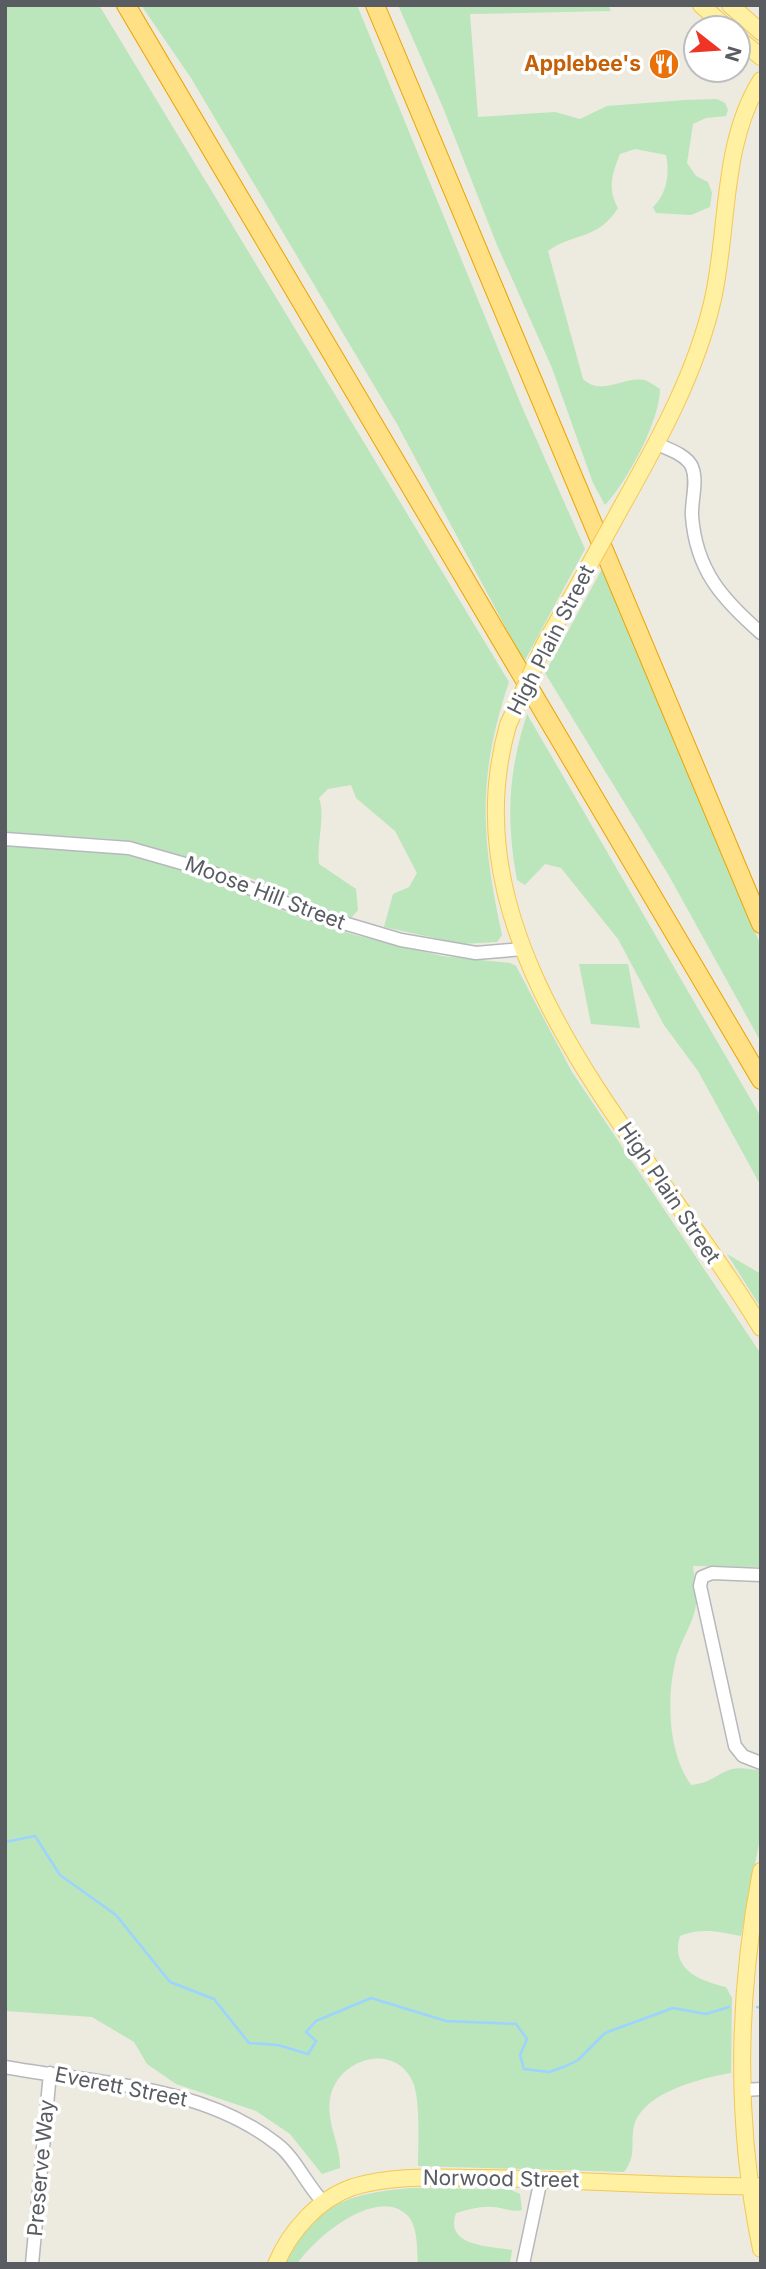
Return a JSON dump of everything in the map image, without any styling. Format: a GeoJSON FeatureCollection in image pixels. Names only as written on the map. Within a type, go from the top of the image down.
{"type":"FeatureCollection","features":[{"type":"Feature","properties":{"kind":"highway"},"geometry":{"type":"LineString","coordinates":[[126,5],[761,1080]]}},
{"type":"Feature","properties":{"kind":"highway"},"geometry":{"type":"LineString","coordinates":[[375,5],[761,924]]}},
{"type":"Feature","properties":{"kind":"main road"},"geometry":{"type":"LineString","coordinates":[[730,5],[761,32]]}},
{"type":"Feature","properties":{"kind":"main road","name":"High Plain Street"},"geometry":{"type":"LineString","coordinates":[[761,80],[746,108],[737,136],[719,266],[708,318],[685,384],[657,444],[544,645],[508,725],[498,774],[496,843],[507,901],[540,989],[572,1045],[761,1328]]}},
{"type":"Feature","properties":{"kind":"main road"},"geometry":{"type":"LineString","coordinates":[[761,1871],[743,1991],[744,2090],[761,2249]]}},
{"type":"Feature","properties":{"kind":"main road","name":"Norwood Street"},"geometry":{"type":"LineString","coordinates":[[276,2264],[295,2230],[324,2203],[351,2188],[390,2180],[541,2179],[756,2186]]}},
{"type":"Feature","properties":{"kind":"street"},"geometry":{"type":"LineString","coordinates":[[657,444],[690,463],[694,475],[692,517],[707,576],[722,597],[761,633]]}},
{"type":"Feature","properties":{"kind":"street","name":"Moose Hill Street"},"geometry":{"type":"LineString","coordinates":[[5,839],[129,848],[206,870],[310,913],[401,940],[476,953],[523,949]]}},
{"type":"Feature","properties":{"kind":"street"},"geometry":{"type":"LineString","coordinates":[[761,1575],[712,1573],[704,1575],[700,1586],[733,1740],[738,1753],[761,1763]]}},
{"type":"Feature","properties":{"kind":"street","name":"Everett Street"},"geometry":{"type":"LineString","coordinates":[[5,2067],[176,2095],[215,2109],[281,2146],[305,2182],[324,2203]]}},
{"type":"Feature","properties":{"kind":"street","name":"Preserve Way"},"geometry":{"type":"LineString","coordinates":[[32,2264],[50,2073]]}},
{"type":"Feature","properties":{"kind":"street"},"geometry":{"type":"LineString","coordinates":[[744,2090],[761,2089]]}},
{"type":"Feature","properties":{"kind":"street"},"geometry":{"type":"LineString","coordinates":[[523,2264],[541,2179]]}},
{"type":"Feature","properties":{"kind":"green space"},"geometry":{"type":"Polygon","coordinates":[[[5,5],[99,5],[509,682],[491,748],[487,778],[487,837],[502,935],[497,942],[462,944],[384,927],[393,894],[409,887],[417,873],[395,831],[356,798],[351,785],[328,789],[319,798],[322,814],[318,856],[319,864],[356,889],[358,910],[352,917],[332,914],[246,876],[148,846],[111,839],[5,832],[5,5]]]}},
{"type":"Feature","properties":{"kind":"green space"},"geometry":{"type":"Polygon","coordinates":[[[141,5],[357,5],[522,407],[585,549],[524,662],[397,424],[191,78],[141,5]]]}},
{"type":"Feature","properties":{"kind":"green space"},"geometry":{"type":"Polygon","coordinates":[[[398,5],[608,5],[611,11],[470,14],[478,117],[555,112],[580,119],[607,106],[717,99],[725,103],[728,110],[726,116],[706,118],[693,124],[687,163],[696,176],[708,182],[712,193],[710,207],[691,215],[656,213],[653,207],[662,196],[666,183],[666,155],[635,149],[620,154],[617,161],[612,188],[618,208],[610,219],[593,231],[548,251],[583,379],[598,386],[644,380],[660,389],[659,402],[641,450],[623,482],[605,505],[593,483],[552,368],[497,245],[442,105],[398,5]]]}},
{"type":"Feature","properties":{"kind":"green space"},"geometry":{"type":"Polygon","coordinates":[[[602,569],[761,946],[761,1042],[668,874],[545,673],[602,569]]]}},
{"type":"Feature","properties":{"kind":"green space"},"geometry":{"type":"Polygon","coordinates":[[[527,714],[761,1117],[761,1186],[698,1071],[664,1025],[618,939],[561,868],[545,864],[525,885],[517,880],[511,837],[511,796],[516,756],[527,714]]]}},
{"type":"Feature","properties":{"kind":"green space"},"geometry":{"type":"Polygon","coordinates":[[[5,846],[121,853],[153,860],[201,874],[290,914],[355,935],[442,956],[510,963],[516,966],[572,1072],[761,1354],[761,1567],[693,1566],[696,1604],[678,1652],[670,1708],[678,1757],[691,1785],[737,1768],[761,1771],[761,1833],[741,1936],[710,1931],[687,1933],[680,1936],[678,1947],[679,1957],[689,1972],[726,1987],[732,1998],[731,2073],[690,2083],[649,2104],[634,2126],[632,2155],[624,2172],[418,2166],[415,2088],[403,2068],[392,2061],[379,2059],[366,2060],[353,2066],[334,2085],[329,2108],[340,2168],[322,2174],[290,2134],[256,2111],[176,2084],[147,2064],[134,2042],[92,2017],[5,2011],[5,846]]]}},
{"type":"Feature","properties":{"kind":"green space"},"geometry":{"type":"Polygon","coordinates":[[[579,964],[628,964],[640,1028],[591,1024],[579,964]]]}},
{"type":"Feature","properties":{"kind":"green space"},"geometry":{"type":"Polygon","coordinates":[[[727,1254],[761,1274],[761,1308],[727,1254]]]}},
{"type":"Feature","properties":{"kind":"green space"},"geometry":{"type":"Polygon","coordinates":[[[411,2188],[509,2189],[520,2194],[522,2210],[496,2207],[474,2209],[456,2213],[454,2224],[456,2232],[470,2242],[512,2250],[510,2264],[418,2264],[414,2226],[408,2216],[395,2208],[380,2206],[364,2210],[332,2229],[305,2253],[297,2264],[283,2264],[308,2228],[335,2206],[368,2194],[411,2188]]]}},
{"type":"Feature","properties":{"kind":"waterway"},"geometry":{"type":"LineString","coordinates":[[5,1842],[35,1836],[60,1875],[116,1915],[170,1982],[214,1999],[249,2043],[278,2045],[308,2054],[316,2041],[306,2032],[316,2021],[371,1998],[446,2021],[516,2024],[527,2039],[520,2055],[524,2069],[549,2072],[578,2060],[605,2033],[673,2008],[706,2014],[729,2007]]}},
{"type":"Feature","properties":{"kind":"waterway"},"geometry":{"type":"LineString","coordinates":[[757,2007],[761,2008]]}},
{"type":"Feature","properties":{"kind":"place","name":"Applebee's"},"geometry":{"type":"Point","coordinates":[664,64]}}]}
